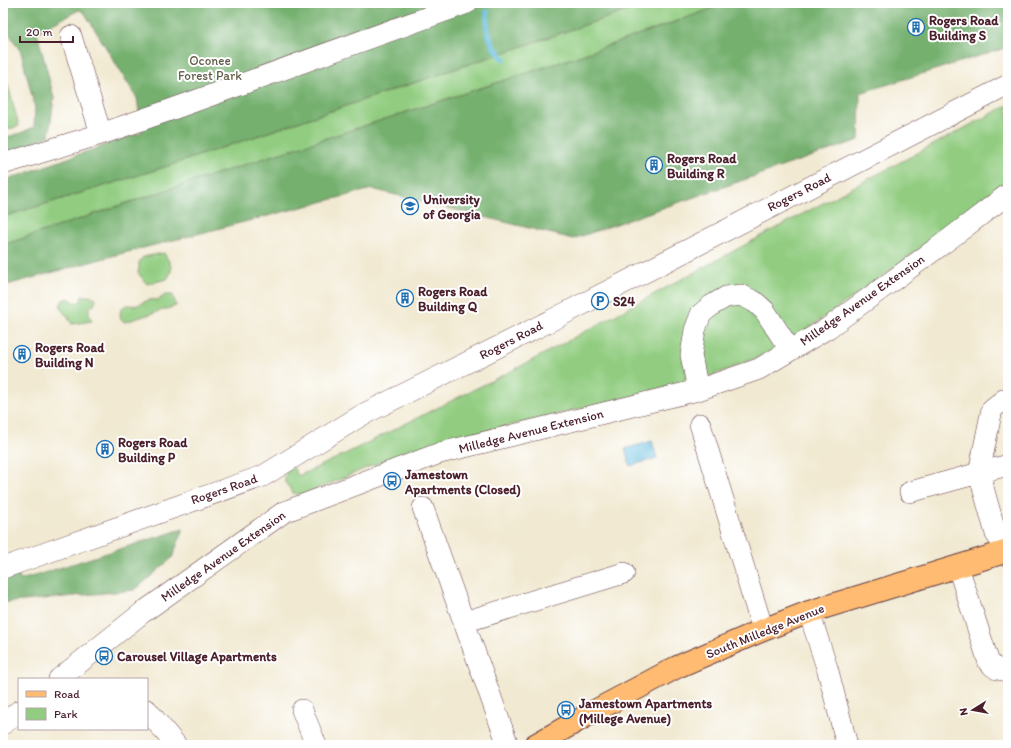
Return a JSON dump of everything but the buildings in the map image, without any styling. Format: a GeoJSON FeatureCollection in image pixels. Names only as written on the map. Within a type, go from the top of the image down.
{"type":"FeatureCollection","features":[{"type":"Feature","properties":{"kind":"main road","name":"South Milledge Avenue"},"geometry":{"type":"LineString","coordinates":[[535,745],[676,667],[763,630],[809,612],[1008,551]]}},
{"type":"Feature","properties":{"kind":"street"},"geometry":{"type":"LineString","coordinates":[[3,164],[102,134],[467,3]]}},
{"type":"Feature","properties":{"kind":"street"},"geometry":{"type":"LineString","coordinates":[[71,36],[102,134]]}},
{"type":"Feature","properties":{"kind":"street","name":"Rogers Road"},"geometry":{"type":"LineString","coordinates":[[9,565],[263,476],[362,415],[557,317],[1008,85]]}},
{"type":"Feature","properties":{"kind":"street","name":"Milledge Avenue Extension"},"geometry":{"type":"LineString","coordinates":[[60,678],[142,613],[284,512],[440,453],[698,390],[759,369],[828,328],[1008,194]]}},
{"type":"Feature","properties":{"kind":"street"},"geometry":{"type":"LineString","coordinates":[[698,390],[691,355],[695,330],[701,314],[726,296],[741,295],[755,302],[765,311],[790,350]]}},
{"type":"Feature","properties":{"kind":"street"},"geometry":{"type":"LineString","coordinates":[[1008,398],[992,408],[979,473],[996,534],[1008,551]]}},
{"type":"Feature","properties":{"kind":"street"},"geometry":{"type":"LineString","coordinates":[[700,424],[763,630]]}},
{"type":"Feature","properties":{"kind":"street"},"geometry":{"type":"LineString","coordinates":[[910,492],[1008,465]]}},
{"type":"Feature","properties":{"kind":"street"},"geometry":{"type":"LineString","coordinates":[[423,508],[508,745]]}},
{"type":"Feature","properties":{"kind":"street"},"geometry":{"type":"LineString","coordinates":[[958,567],[989,663],[996,669],[1008,671]]}},
{"type":"Feature","properties":{"kind":"street"},"geometry":{"type":"LineString","coordinates":[[464,622],[624,573]]}},
{"type":"Feature","properties":{"kind":"street"},"geometry":{"type":"LineString","coordinates":[[809,612],[828,671],[847,745]]}},
{"type":"Feature","properties":{"kind":"street"},"geometry":{"type":"LineString","coordinates":[[302,710],[316,745]]}},
{"type":"Feature","properties":{"kind":"street"},"geometry":{"type":"LineString","coordinates":[[148,711],[176,745]]}},
{"type":"Feature","properties":{"kind":"street"},"geometry":{"type":"LineString","coordinates":[[3,724],[18,712]]}},
{"type":"Feature","properties":{"kind":"green space","name":"Oconee Forest Park"},"geometry":{"type":"Polygon","coordinates":[[[3,3],[650,3],[165,167],[3,217],[3,181],[142,132],[137,98],[84,12],[79,10],[37,32],[54,98],[49,136],[3,155],[3,138],[21,133],[34,127],[35,108],[21,52],[3,24],[3,3]]]}},
{"type":"Feature","properties":{"kind":"green space"},"geometry":{"type":"Polygon","coordinates":[[[650,3],[728,3],[576,57],[133,201],[3,245],[3,217],[165,167],[650,3]]]}},
{"type":"Feature","properties":{"kind":"green space"},"geometry":{"type":"Polygon","coordinates":[[[728,3],[1008,3],[1008,47],[860,93],[859,140],[573,239],[372,189],[112,256],[3,286],[3,245],[133,201],[576,57],[728,3]]]}},
{"type":"Feature","properties":{"kind":"green space"},"geometry":{"type":"Polygon","coordinates":[[[3,67],[19,126],[3,131],[3,67]]]}},
{"type":"Feature","properties":{"kind":"green space"},"geometry":{"type":"Polygon","coordinates":[[[1008,105],[1008,185],[855,296],[804,331],[765,354],[702,379],[427,447],[385,460],[303,495],[293,493],[285,482],[285,476],[288,468],[293,467],[298,476],[525,364],[1008,105]]]}},
{"type":"Feature","properties":{"kind":"green space"},"geometry":{"type":"Polygon","coordinates":[[[164,253],[171,266],[171,272],[167,279],[147,284],[138,273],[139,262],[143,257],[164,253]]]}},
{"type":"Feature","properties":{"kind":"green space"},"geometry":{"type":"Polygon","coordinates":[[[165,295],[173,295],[176,306],[125,322],[121,320],[120,315],[123,307],[128,305],[137,305],[145,301],[157,300],[165,295]]]}},
{"type":"Feature","properties":{"kind":"green space"},"geometry":{"type":"Polygon","coordinates":[[[82,296],[91,296],[96,298],[94,305],[90,306],[89,310],[92,321],[72,324],[60,305],[63,300],[68,298],[76,303],[81,301],[82,296]]]}},
{"type":"Feature","properties":{"kind":"green space"},"geometry":{"type":"Polygon","coordinates":[[[183,529],[172,558],[135,590],[3,603],[3,575],[14,571],[18,574],[20,580],[183,529]]]}},
{"type":"Feature","properties":{"kind":"water"},"geometry":{"type":"Polygon","coordinates":[[[652,441],[657,458],[630,466],[625,449],[652,441]]]}},
{"type":"Feature","properties":{"kind":"waterway"},"geometry":{"type":"LineString","coordinates":[[487,12],[487,29],[493,46],[504,59]]}},
{"type":"Feature","properties":{"kind":"place","name":"Rogers Road Building S"},"geometry":{"type":"Point","coordinates":[916,27]}},
{"type":"Feature","properties":{"kind":"place","name":"Rogers Road Building R"},"geometry":{"type":"Point","coordinates":[654,165]}},
{"type":"Feature","properties":{"kind":"place","name":"University of Georgia"},"geometry":{"type":"Point","coordinates":[410,206]}},
{"type":"Feature","properties":{"kind":"place","name":"Rogers Road Building Q"},"geometry":{"type":"Point","coordinates":[405,298]}},
{"type":"Feature","properties":{"kind":"place","name":"S24"},"geometry":{"type":"Point","coordinates":[600,301]}},
{"type":"Feature","properties":{"kind":"place","name":"Rogers Road Building N"},"geometry":{"type":"Point","coordinates":[22,354]}},
{"type":"Feature","properties":{"kind":"place","name":"Rogers Road Building P"},"geometry":{"type":"Point","coordinates":[105,449]}},
{"type":"Feature","properties":{"kind":"place","name":"Jamestown Apartments (Closed)"},"geometry":{"type":"Point","coordinates":[392,481]}},
{"type":"Feature","properties":{"kind":"place","name":"Carousel Village Apartments"},"geometry":{"type":"Point","coordinates":[104,656]}},
{"type":"Feature","properties":{"kind":"place","name":"Jamestown Apartments (Millege Avenue)"},"geometry":{"type":"Point","coordinates":[566,710]}}]}
